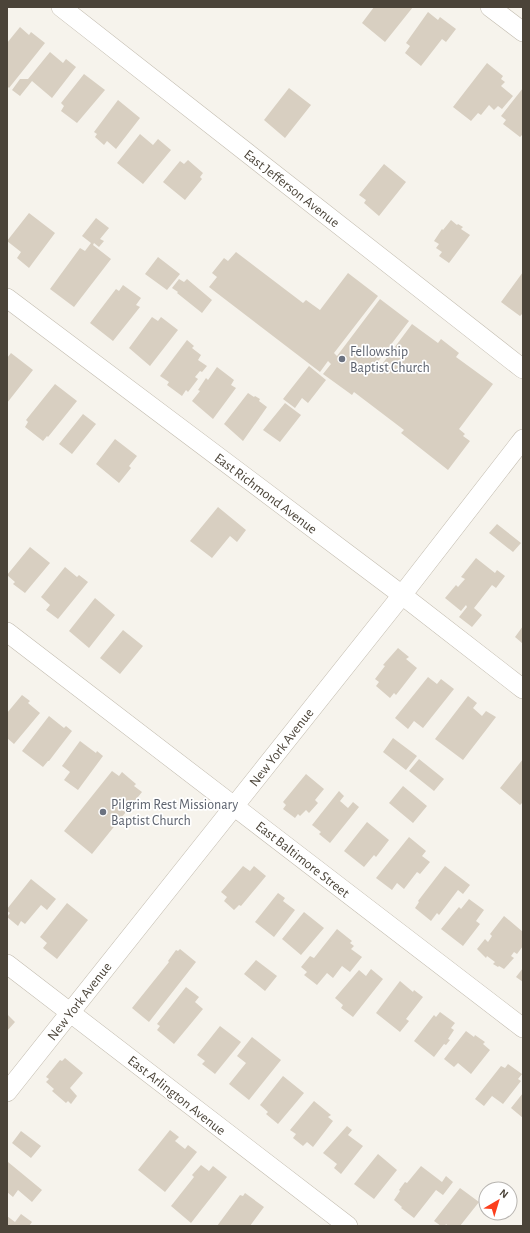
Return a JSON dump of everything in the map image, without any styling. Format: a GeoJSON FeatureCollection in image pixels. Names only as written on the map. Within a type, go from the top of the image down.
{"type":"FeatureCollection","features":[{"type":"Feature","properties":{"kind":"street","name":"East Jefferson Avenue"},"geometry":{"type":"LineString","coordinates":[[61,7],[523,369]]}},
{"type":"Feature","properties":{"kind":"street"},"geometry":{"type":"LineString","coordinates":[[490,7],[523,32]]}},
{"type":"Feature","properties":{"kind":"street","name":"East Richmond Avenue"},"geometry":{"type":"LineString","coordinates":[[7,298],[402,595],[523,689]]}},
{"type":"Feature","properties":{"kind":"street","name":"New York Avenue"},"geometry":{"type":"LineString","coordinates":[[7,1092],[402,595],[523,439]]}},
{"type":"Feature","properties":{"kind":"street","name":"East Baltimore Street"},"geometry":{"type":"LineString","coordinates":[[7,632],[523,1028]]}},
{"type":"Feature","properties":{"kind":"street","name":"East Arlington Avenue"},"geometry":{"type":"LineString","coordinates":[[7,964],[348,1226]]}},
{"type":"Feature","properties":{"kind":"building"},"geometry":{"type":"Polygon","coordinates":[[[374,7],[413,7],[385,42],[362,23],[374,7]]]}},
{"type":"Feature","properties":{"kind":"building"},"geometry":{"type":"Polygon","coordinates":[[[428,12],[438,20],[440,17],[456,29],[446,42],[442,39],[421,66],[405,53],[410,46],[406,43],[428,12]]]}},
{"type":"Feature","properties":{"kind":"building"},"geometry":{"type":"Polygon","coordinates":[[[20,27],[29,35],[31,32],[45,43],[9,88],[7,86],[7,43],[20,27]]]}},
{"type":"Feature","properties":{"kind":"building"},"geometry":{"type":"Polygon","coordinates":[[[50,52],[63,63],[66,59],[76,67],[52,98],[32,81],[20,96],[12,90],[20,79],[28,79],[50,52]]]}},
{"type":"Feature","properties":{"kind":"building"},"geometry":{"type":"Polygon","coordinates":[[[487,63],[503,76],[501,79],[505,82],[501,86],[513,96],[502,109],[498,106],[494,110],[489,105],[481,115],[478,113],[471,121],[453,107],[487,63]]]}},
{"type":"Feature","properties":{"kind":"building"},"geometry":{"type":"Polygon","coordinates":[[[84,74],[105,90],[77,123],[61,111],[64,106],[61,103],[84,74]]]}},
{"type":"Feature","properties":{"kind":"building"},"geometry":{"type":"Polygon","coordinates":[[[289,88],[311,105],[285,138],[264,120],[289,88]]]}},
{"type":"Feature","properties":{"kind":"building"},"geometry":{"type":"Polygon","coordinates":[[[523,88],[523,134],[520,137],[503,124],[506,120],[501,116],[523,88]]]}},
{"type":"Feature","properties":{"kind":"building"},"geometry":{"type":"Polygon","coordinates":[[[118,100],[140,118],[116,149],[107,141],[104,145],[95,137],[97,134],[94,132],[118,100]]]}},
{"type":"Feature","properties":{"kind":"building"},"geometry":{"type":"Polygon","coordinates":[[[140,134],[153,145],[158,139],[171,150],[143,184],[117,163],[140,134]]]}},
{"type":"Feature","properties":{"kind":"building"},"geometry":{"type":"Polygon","coordinates":[[[188,160],[203,173],[200,177],[202,179],[185,200],[163,182],[180,161],[184,164],[188,160]]]}},
{"type":"Feature","properties":{"kind":"building"},"geometry":{"type":"Polygon","coordinates":[[[384,164],[406,182],[379,216],[364,203],[366,200],[359,195],[384,164]]]}},
{"type":"Feature","properties":{"kind":"building"},"geometry":{"type":"Polygon","coordinates":[[[29,213],[55,233],[29,268],[17,258],[21,252],[7,241],[29,213]]]}},
{"type":"Feature","properties":{"kind":"building"},"geometry":{"type":"Polygon","coordinates":[[[96,218],[109,228],[100,239],[104,241],[99,247],[94,243],[93,245],[111,259],[74,307],[50,289],[80,248],[85,251],[91,243],[82,236],[96,218]]]}},
{"type":"Feature","properties":{"kind":"building"},"geometry":{"type":"Polygon","coordinates":[[[451,220],[457,225],[458,224],[463,227],[461,229],[470,235],[449,263],[439,256],[442,252],[436,248],[439,244],[434,241],[442,229],[443,230],[451,220]]]}},
{"type":"Feature","properties":{"kind":"building","name":"Fellowship Baptist Church"},"geometry":{"type":"Polygon","coordinates":[[[236,252],[303,303],[306,300],[320,310],[348,273],[378,296],[334,353],[337,356],[380,299],[409,321],[373,368],[377,371],[412,324],[438,343],[441,339],[459,353],[456,357],[493,384],[459,429],[465,434],[463,436],[470,441],[448,470],[401,433],[404,430],[354,392],[352,395],[323,374],[331,364],[328,361],[320,372],[209,287],[217,277],[212,273],[224,258],[228,261],[236,252]]]}},
{"type":"Feature","properties":{"kind":"building"},"geometry":{"type":"Polygon","coordinates":[[[158,257],[180,274],[167,290],[145,274],[158,257]]]}},
{"type":"Feature","properties":{"kind":"building"},"geometry":{"type":"Polygon","coordinates":[[[523,272],[523,313],[520,316],[501,302],[523,272]]]}},
{"type":"Feature","properties":{"kind":"building"},"geometry":{"type":"Polygon","coordinates":[[[179,279],[184,282],[187,279],[212,300],[202,313],[172,288],[179,279]]]}},
{"type":"Feature","properties":{"kind":"building"},"geometry":{"type":"Polygon","coordinates":[[[123,285],[141,298],[136,305],[140,307],[113,341],[90,323],[116,289],[119,291],[123,285]]]}},
{"type":"Feature","properties":{"kind":"building"},"geometry":{"type":"Polygon","coordinates":[[[152,317],[158,321],[161,317],[178,330],[150,366],[129,348],[152,317]]]}},
{"type":"Feature","properties":{"kind":"building"},"geometry":{"type":"Polygon","coordinates":[[[187,340],[194,346],[192,348],[201,355],[198,360],[207,366],[195,377],[198,379],[188,392],[186,390],[182,396],[167,385],[169,382],[160,376],[187,340]]]}},
{"type":"Feature","properties":{"kind":"building"},"geometry":{"type":"Polygon","coordinates":[[[11,353],[33,370],[7,403],[7,358],[11,353]]]}},
{"type":"Feature","properties":{"kind":"building"},"geometry":{"type":"Polygon","coordinates":[[[309,366],[326,380],[308,403],[302,398],[295,408],[283,399],[309,366]]]}},
{"type":"Feature","properties":{"kind":"building"},"geometry":{"type":"Polygon","coordinates":[[[217,367],[234,380],[231,385],[236,388],[213,419],[192,401],[200,391],[198,390],[206,378],[208,380],[217,367]]]}},
{"type":"Feature","properties":{"kind":"building"},"geometry":{"type":"Polygon","coordinates":[[[55,384],[77,401],[48,437],[47,436],[43,441],[25,427],[28,422],[26,420],[55,384]]]}},
{"type":"Feature","properties":{"kind":"building"},"geometry":{"type":"Polygon","coordinates":[[[248,393],[260,399],[259,401],[267,407],[243,441],[224,424],[248,393]]]}},
{"type":"Feature","properties":{"kind":"building"},"geometry":{"type":"Polygon","coordinates":[[[285,403],[301,415],[280,442],[263,430],[285,403]]]}},
{"type":"Feature","properties":{"kind":"building"},"geometry":{"type":"Polygon","coordinates":[[[83,414],[96,424],[72,454],[59,444],[83,414]]]}},
{"type":"Feature","properties":{"kind":"building"},"geometry":{"type":"Polygon","coordinates":[[[115,439],[137,456],[129,466],[131,468],[119,483],[96,464],[115,439]]]}},
{"type":"Feature","properties":{"kind":"building"},"geometry":{"type":"Polygon","coordinates":[[[218,507],[246,530],[237,542],[230,536],[212,558],[190,541],[218,507]]]}},
{"type":"Feature","properties":{"kind":"building"},"geometry":{"type":"Polygon","coordinates":[[[497,524],[521,543],[513,552],[489,533],[497,524]]]}},
{"type":"Feature","properties":{"kind":"building"},"geometry":{"type":"Polygon","coordinates":[[[30,547],[50,563],[25,593],[13,584],[15,582],[7,575],[30,547]]]}},
{"type":"Feature","properties":{"kind":"building"},"geometry":{"type":"Polygon","coordinates":[[[476,558],[495,573],[497,570],[505,576],[496,588],[492,585],[474,608],[482,615],[472,627],[459,617],[467,607],[466,605],[461,611],[445,598],[456,585],[458,587],[465,579],[461,577],[476,558]]]}},
{"type":"Feature","properties":{"kind":"building"},"geometry":{"type":"Polygon","coordinates":[[[65,567],[77,577],[79,575],[88,582],[58,619],[46,610],[50,605],[41,597],[65,567]]]}},
{"type":"Feature","properties":{"kind":"building"},"geometry":{"type":"Polygon","coordinates":[[[95,598],[115,615],[89,648],[69,631],[95,598]]]}},
{"type":"Feature","properties":{"kind":"building"},"geometry":{"type":"Polygon","coordinates":[[[523,626],[523,642],[522,643],[515,637],[523,626]]]}},
{"type":"Feature","properties":{"kind":"building"},"geometry":{"type":"Polygon","coordinates":[[[123,630],[143,646],[120,674],[100,658],[123,630]]]}},
{"type":"Feature","properties":{"kind":"building"},"geometry":{"type":"Polygon","coordinates":[[[398,648],[409,657],[406,659],[417,668],[396,695],[394,693],[390,698],[376,686],[379,682],[375,679],[385,666],[383,665],[398,648]]]}},
{"type":"Feature","properties":{"kind":"building"},"geometry":{"type":"Polygon","coordinates":[[[428,677],[437,684],[441,679],[454,689],[423,728],[414,721],[408,729],[395,718],[428,677]]]}},
{"type":"Feature","properties":{"kind":"building"},"geometry":{"type":"Polygon","coordinates":[[[22,695],[30,701],[28,703],[40,713],[14,744],[7,738],[7,713],[22,695]]]}},
{"type":"Feature","properties":{"kind":"building"},"geometry":{"type":"Polygon","coordinates":[[[468,696],[477,703],[473,708],[482,716],[486,711],[496,717],[463,760],[435,739],[468,696]]]}},
{"type":"Feature","properties":{"kind":"building"},"geometry":{"type":"Polygon","coordinates":[[[49,716],[64,728],[66,726],[72,731],[43,767],[22,751],[49,716]]]}},
{"type":"Feature","properties":{"kind":"building"},"geometry":{"type":"Polygon","coordinates":[[[393,738],[417,756],[406,770],[383,752],[393,738]]]}},
{"type":"Feature","properties":{"kind":"building"},"geometry":{"type":"Polygon","coordinates":[[[80,741],[96,753],[97,751],[103,756],[78,790],[64,780],[70,772],[62,766],[80,741]]]}},
{"type":"Feature","properties":{"kind":"building"},"geometry":{"type":"Polygon","coordinates":[[[419,759],[444,779],[434,791],[409,771],[419,759]]]}},
{"type":"Feature","properties":{"kind":"building"},"geometry":{"type":"Polygon","coordinates":[[[523,759],[523,802],[520,805],[500,788],[523,759]]]}},
{"type":"Feature","properties":{"kind":"building","name":"Pilgrim Rest Missionary Baptist Church"},"geometry":{"type":"Polygon","coordinates":[[[112,771],[119,776],[122,772],[136,784],[134,786],[142,792],[92,854],[64,831],[112,771]]]}},
{"type":"Feature","properties":{"kind":"building"},"geometry":{"type":"Polygon","coordinates":[[[306,774],[324,789],[315,800],[318,803],[309,813],[306,810],[300,816],[298,814],[295,818],[283,809],[286,805],[283,802],[306,774]]]}},
{"type":"Feature","properties":{"kind":"building"},"geometry":{"type":"Polygon","coordinates":[[[403,786],[427,806],[413,823],[389,803],[403,786]]]}},
{"type":"Feature","properties":{"kind":"building"},"geometry":{"type":"Polygon","coordinates":[[[339,791],[344,796],[340,801],[348,808],[353,802],[359,807],[330,843],[319,834],[321,832],[312,825],[339,791]]]}},
{"type":"Feature","properties":{"kind":"building"},"geometry":{"type":"Polygon","coordinates":[[[367,822],[389,840],[376,857],[374,855],[364,867],[344,851],[367,822]]]}},
{"type":"Feature","properties":{"kind":"building"},"geometry":{"type":"Polygon","coordinates":[[[409,837],[426,851],[422,856],[430,862],[420,874],[417,872],[404,889],[397,883],[392,890],[376,878],[409,837]]]}},
{"type":"Feature","properties":{"kind":"building"},"geometry":{"type":"Polygon","coordinates":[[[243,866],[250,871],[254,866],[266,876],[241,906],[239,905],[234,910],[224,901],[227,897],[221,892],[243,866]]]}},
{"type":"Feature","properties":{"kind":"building"},"geometry":{"type":"Polygon","coordinates":[[[445,866],[470,885],[463,894],[458,890],[439,915],[437,913],[431,921],[415,908],[419,902],[418,901],[445,866]]]}},
{"type":"Feature","properties":{"kind":"building"},"geometry":{"type":"Polygon","coordinates":[[[31,879],[56,899],[47,910],[41,905],[25,924],[21,921],[18,926],[7,917],[10,913],[7,909],[31,879]]]}},
{"type":"Feature","properties":{"kind":"building"},"geometry":{"type":"Polygon","coordinates":[[[278,893],[285,898],[283,901],[295,910],[274,937],[255,922],[278,893]]]}},
{"type":"Feature","properties":{"kind":"building"},"geometry":{"type":"Polygon","coordinates":[[[469,899],[484,910],[476,921],[480,924],[463,946],[441,929],[459,907],[461,909],[469,899]]]}},
{"type":"Feature","properties":{"kind":"building"},"geometry":{"type":"Polygon","coordinates":[[[67,903],[88,920],[57,959],[43,948],[47,943],[40,937],[67,903]]]}},
{"type":"Feature","properties":{"kind":"building"},"geometry":{"type":"Polygon","coordinates":[[[304,912],[324,928],[301,955],[282,939],[304,912]]]}},
{"type":"Feature","properties":{"kind":"building"},"geometry":{"type":"Polygon","coordinates":[[[504,916],[523,932],[523,946],[517,954],[514,952],[511,956],[514,958],[504,969],[493,964],[495,962],[487,956],[486,958],[477,949],[485,939],[488,942],[492,936],[490,934],[504,916]]]}},
{"type":"Feature","properties":{"kind":"building"},"geometry":{"type":"Polygon","coordinates":[[[337,929],[352,941],[350,943],[354,946],[351,949],[362,957],[350,972],[342,966],[333,978],[327,973],[317,985],[304,975],[307,972],[301,967],[310,956],[314,958],[337,929]]]}},
{"type":"Feature","properties":{"kind":"building"},"geometry":{"type":"Polygon","coordinates":[[[180,949],[196,962],[149,1022],[132,1008],[169,962],[168,961],[176,950],[178,951],[180,949]]]}},
{"type":"Feature","properties":{"kind":"building"},"geometry":{"type":"Polygon","coordinates":[[[256,960],[277,976],[265,991],[244,974],[256,960]]]}},
{"type":"Feature","properties":{"kind":"building"},"geometry":{"type":"Polygon","coordinates":[[[523,968],[523,982],[516,977],[523,968]]]}},
{"type":"Feature","properties":{"kind":"building"},"geometry":{"type":"Polygon","coordinates":[[[371,969],[383,979],[353,1017],[341,1008],[343,1005],[335,998],[359,970],[366,976],[371,969]]]}},
{"type":"Feature","properties":{"kind":"building"},"geometry":{"type":"Polygon","coordinates":[[[400,981],[413,992],[414,990],[423,997],[406,1019],[409,1021],[400,1032],[376,1013],[400,981]]]}},
{"type":"Feature","properties":{"kind":"building"},"geometry":{"type":"Polygon","coordinates":[[[186,987],[199,997],[195,1002],[203,1009],[174,1044],[157,1030],[160,1026],[157,1024],[186,987]]]}},
{"type":"Feature","properties":{"kind":"building"},"geometry":{"type":"Polygon","coordinates":[[[440,1012],[455,1023],[451,1028],[454,1030],[448,1039],[450,1040],[446,1045],[444,1044],[434,1057],[414,1041],[434,1015],[436,1017],[440,1012]]]}},
{"type":"Feature","properties":{"kind":"building"},"geometry":{"type":"Polygon","coordinates":[[[7,1014],[15,1022],[7,1031],[7,1014]]]}},
{"type":"Feature","properties":{"kind":"building"},"geometry":{"type":"Polygon","coordinates":[[[220,1026],[241,1042],[215,1074],[202,1064],[205,1061],[197,1055],[220,1026]]]}},
{"type":"Feature","properties":{"kind":"building"},"geometry":{"type":"Polygon","coordinates":[[[466,1031],[485,1042],[483,1044],[490,1050],[471,1074],[458,1063],[454,1067],[444,1059],[466,1031]]]}},
{"type":"Feature","properties":{"kind":"building"},"geometry":{"type":"Polygon","coordinates":[[[252,1037],[281,1060],[249,1100],[229,1084],[246,1063],[237,1056],[252,1037]]]}},
{"type":"Feature","properties":{"kind":"building"},"geometry":{"type":"Polygon","coordinates":[[[65,1058],[83,1073],[70,1088],[77,1096],[71,1104],[68,1101],[66,1103],[52,1091],[54,1089],[46,1082],[49,1079],[46,1077],[60,1060],[62,1061],[65,1058]]]}},
{"type":"Feature","properties":{"kind":"building"},"geometry":{"type":"Polygon","coordinates":[[[508,1064],[522,1074],[518,1079],[521,1081],[503,1104],[492,1096],[484,1106],[475,1099],[501,1066],[505,1068],[508,1064]]]}},
{"type":"Feature","properties":{"kind":"building"},"geometry":{"type":"Polygon","coordinates":[[[283,1076],[304,1093],[278,1124],[266,1114],[268,1112],[260,1105],[283,1076]]]}},
{"type":"Feature","properties":{"kind":"building"},"geometry":{"type":"Polygon","coordinates":[[[523,1093],[523,1118],[511,1108],[523,1093]]]}},
{"type":"Feature","properties":{"kind":"building"},"geometry":{"type":"Polygon","coordinates":[[[314,1101],[331,1115],[328,1117],[333,1121],[313,1147],[307,1142],[303,1146],[293,1138],[296,1134],[290,1130],[314,1101]]]}},
{"type":"Feature","properties":{"kind":"building"},"geometry":{"type":"Polygon","coordinates":[[[347,1126],[352,1130],[348,1135],[363,1146],[341,1174],[334,1168],[337,1164],[323,1153],[347,1126]]]}},
{"type":"Feature","properties":{"kind":"building"},"geometry":{"type":"Polygon","coordinates":[[[170,1130],[179,1137],[175,1141],[185,1149],[188,1145],[197,1152],[165,1192],[138,1170],[170,1130]]]}},
{"type":"Feature","properties":{"kind":"building"},"geometry":{"type":"Polygon","coordinates":[[[21,1131],[41,1146],[31,1158],[12,1143],[21,1131]]]}},
{"type":"Feature","properties":{"kind":"building"},"geometry":{"type":"Polygon","coordinates":[[[378,1154],[397,1170],[374,1199],[354,1184],[378,1154]]]}},
{"type":"Feature","properties":{"kind":"building"},"geometry":{"type":"Polygon","coordinates":[[[8,1162],[42,1190],[32,1202],[18,1190],[13,1197],[7,1192],[8,1162]]]}},
{"type":"Feature","properties":{"kind":"building"},"geometry":{"type":"Polygon","coordinates":[[[201,1165],[209,1171],[213,1166],[227,1177],[191,1223],[171,1206],[194,1177],[192,1175],[201,1165]]]}},
{"type":"Feature","properties":{"kind":"building"},"geometry":{"type":"Polygon","coordinates":[[[421,1166],[442,1182],[446,1176],[453,1182],[443,1195],[436,1190],[414,1218],[401,1208],[402,1207],[394,1200],[405,1182],[407,1183],[421,1166]]]}},
{"type":"Feature","properties":{"kind":"building"},"geometry":{"type":"Polygon","coordinates":[[[460,1188],[478,1201],[460,1226],[448,1226],[446,1224],[445,1226],[441,1226],[434,1221],[460,1188]]]}},
{"type":"Feature","properties":{"kind":"building"},"geometry":{"type":"Polygon","coordinates":[[[245,1193],[264,1207],[250,1226],[217,1226],[240,1195],[243,1196],[245,1193]]]}},
{"type":"Feature","properties":{"kind":"building"},"geometry":{"type":"Polygon","coordinates":[[[21,1214],[32,1222],[29,1226],[7,1226],[7,1216],[15,1222],[21,1214]]]}},
{"type":"Feature","properties":{"kind":"place","name":"Fellowship Baptist Church"},"geometry":{"type":"Point","coordinates":[342,359]}},
{"type":"Feature","properties":{"kind":"place","name":"Pilgrim Rest Missionary Baptist Church"},"geometry":{"type":"Point","coordinates":[103,812]}}]}
